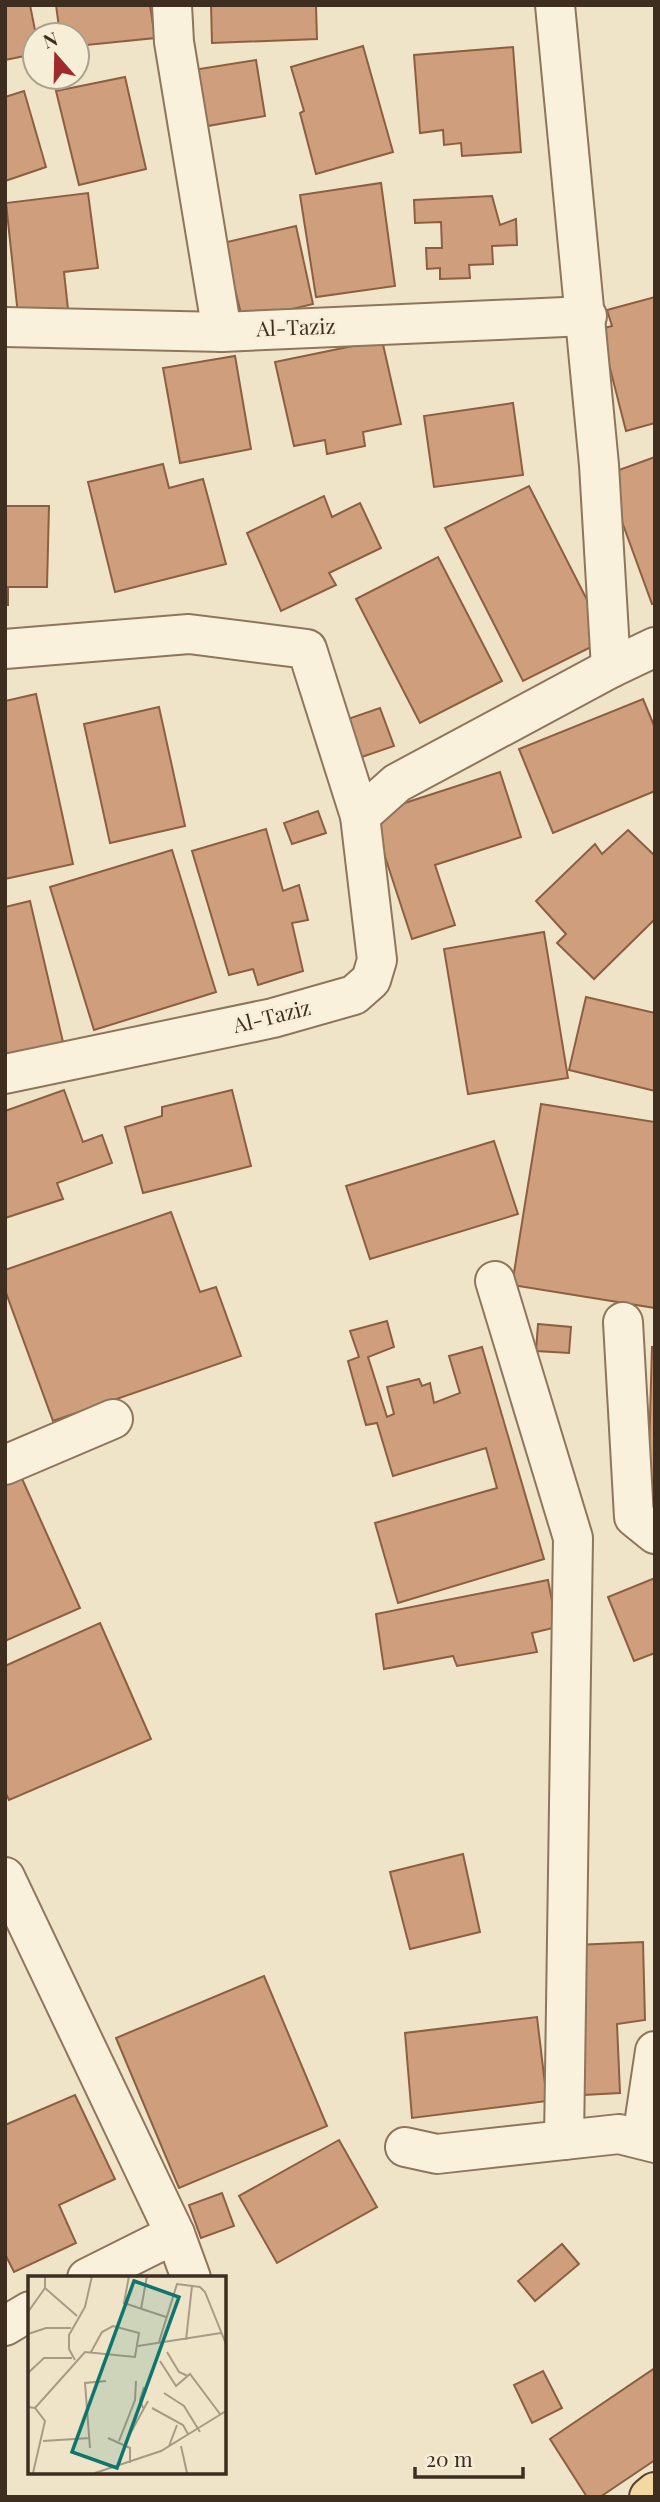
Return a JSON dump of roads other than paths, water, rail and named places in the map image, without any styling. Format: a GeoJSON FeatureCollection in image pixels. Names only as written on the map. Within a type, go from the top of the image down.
{"type":"FeatureCollection","features":[{"type":"Feature","properties":{"kind":"main road"},"geometry":{"type":"LineString","coordinates":[[649,2497],[655,2492]]}},
{"type":"Feature","properties":{"kind":"street"},"geometry":{"type":"LineString","coordinates":[[172,5],[174,42],[222,332]]}},
{"type":"Feature","properties":{"kind":"street"},"geometry":{"type":"LineString","coordinates":[[555,5],[599,465],[611,668]]}},
{"type":"Feature","properties":{"kind":"street","name":"Al-Taziz"},"geometry":{"type":"LineString","coordinates":[[5,327],[222,332],[586,316]]}},
{"type":"Feature","properties":{"kind":"street","name":"Al-Taziz"},"geometry":{"type":"LineString","coordinates":[[5,649],[189,634],[307,649],[360,816],[377,960],[371,980],[354,995],[273,1018],[5,1074]]}},
{"type":"Feature","properties":{"kind":"street"},"geometry":{"type":"LineString","coordinates":[[360,816],[397,783],[655,647]]}},
{"type":"Feature","properties":{"kind":"street"},"geometry":{"type":"LineString","coordinates":[[495,1281],[573,1538],[564,2140]]}},
{"type":"Feature","properties":{"kind":"street"},"geometry":{"type":"LineString","coordinates":[[623,1322],[634,1517],[655,1534]]}},
{"type":"Feature","properties":{"kind":"street"},"geometry":{"type":"LineString","coordinates":[[5,1465],[113,1419]]}},
{"type":"Feature","properties":{"kind":"street"},"geometry":{"type":"LineString","coordinates":[[5,1877],[175,2234],[190,2276]]}},
{"type":"Feature","properties":{"kind":"street"},"geometry":{"type":"LineString","coordinates":[[405,2147],[438,2154],[619,2134],[648,2141],[655,2051]]}},
{"type":"Feature","properties":{"kind":"street"},"geometry":{"type":"LineString","coordinates":[[91,2276],[175,2234]]}},
{"type":"Feature","properties":{"kind":"street"},"geometry":{"type":"LineString","coordinates":[[5,2326],[28,2312]]}}]}
